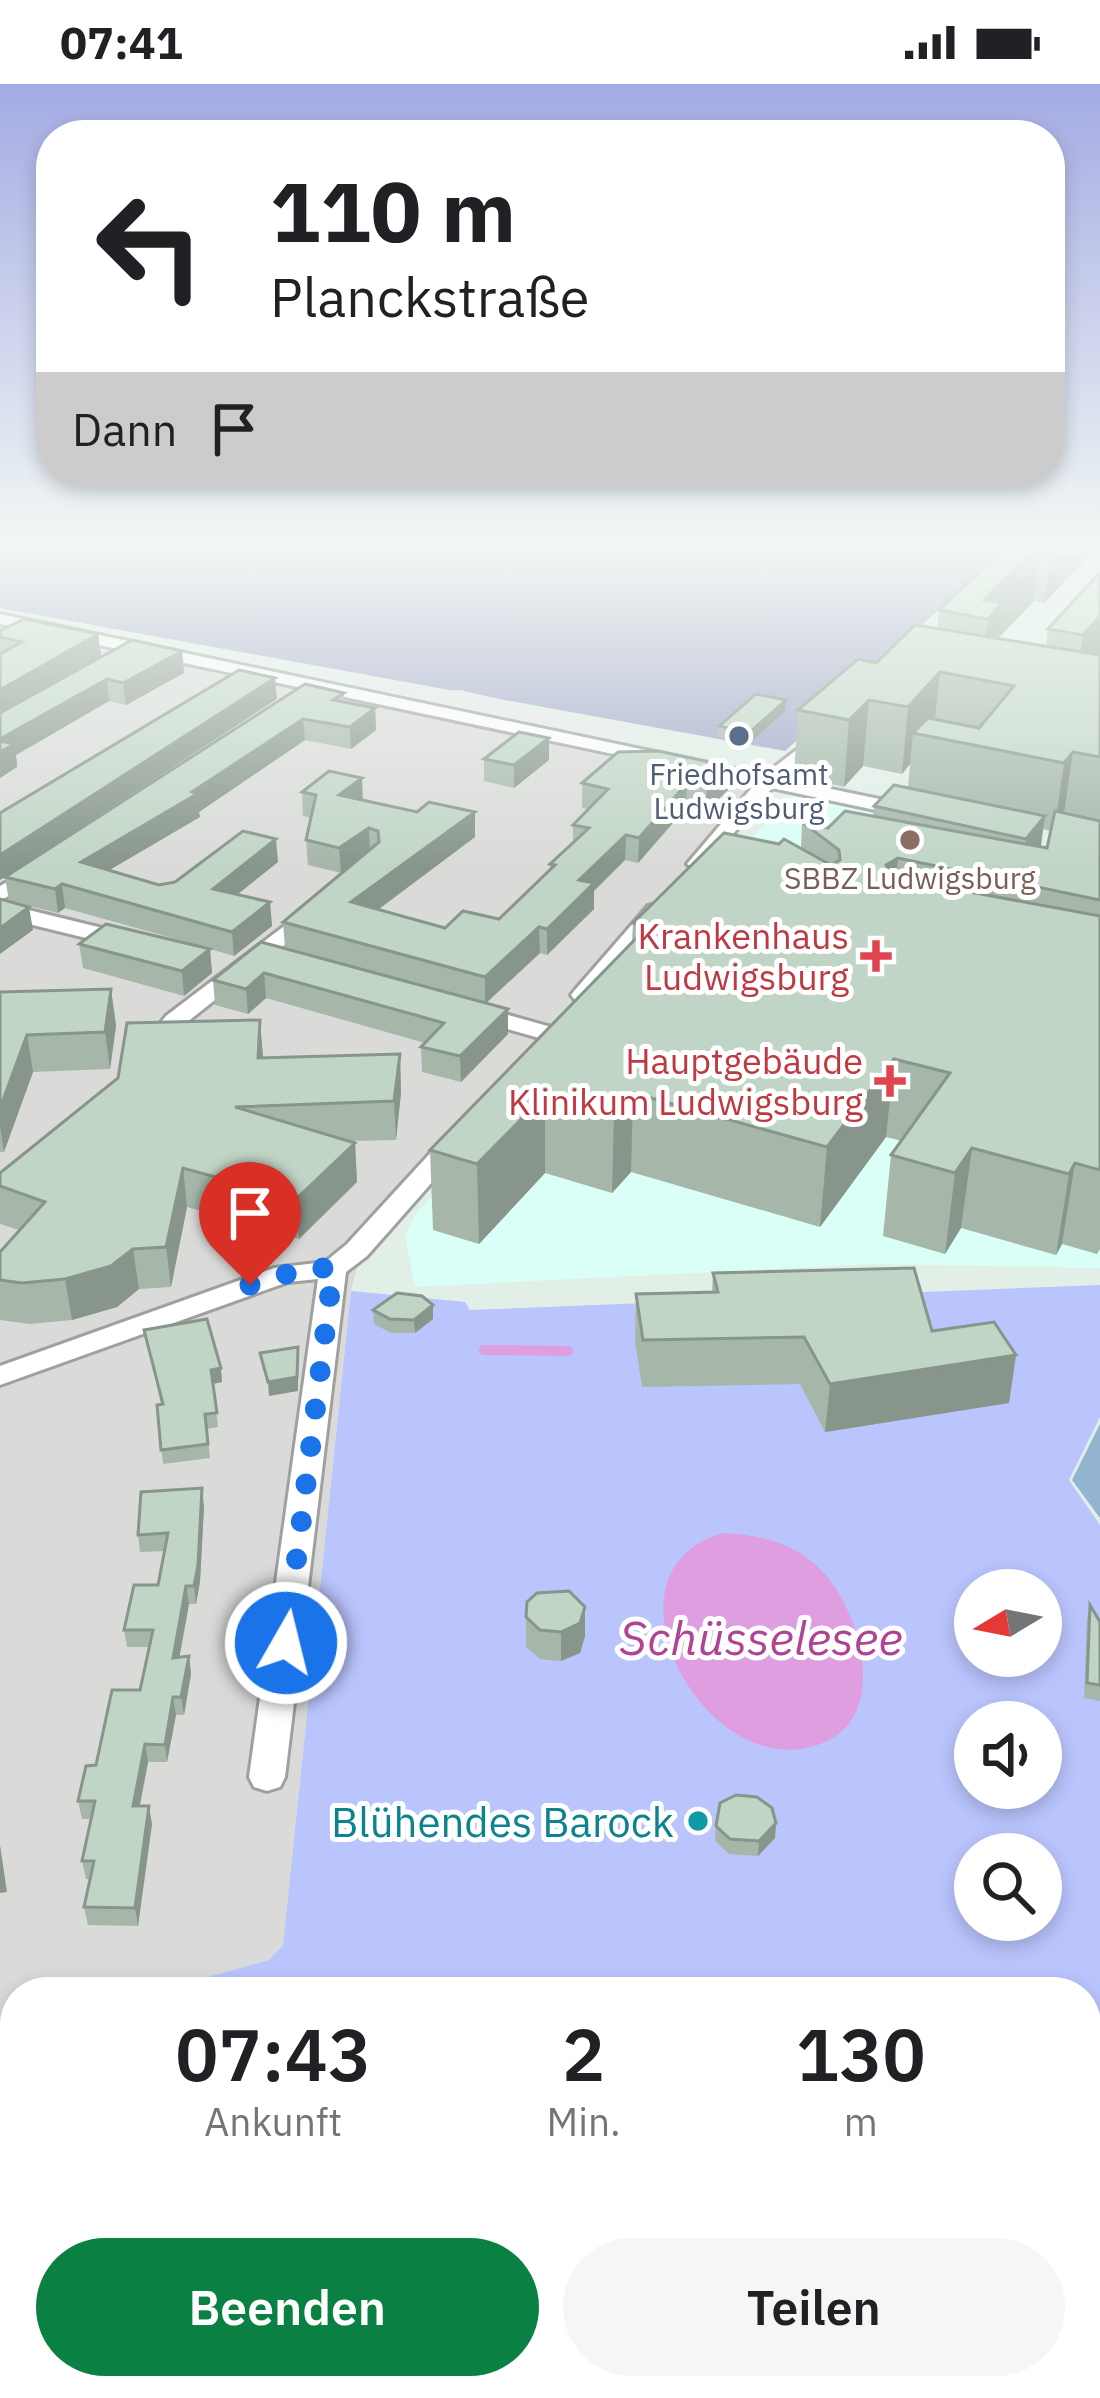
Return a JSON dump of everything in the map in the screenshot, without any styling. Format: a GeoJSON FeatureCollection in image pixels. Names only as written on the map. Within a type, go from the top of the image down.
{"type":"FeatureCollection","features":[{"type":"Feature","properties":{"kind":"street"},"geometry":{"type":"LineString","coordinates":[[117,659],[129,652]]}},
{"type":"Feature","properties":{"kind":"street"},"geometry":{"type":"LineString","coordinates":[[155,652],[922,814]]}},
{"type":"Feature","properties":{"kind":"street"},"geometry":{"type":"LineString","coordinates":[[296,700],[316,686]]}},
{"type":"Feature","properties":{"kind":"street"},"geometry":{"type":"LineString","coordinates":[[440,1003],[543,1042],[769,781],[845,717]]}},
{"type":"Feature","properties":{"kind":"street"},"geometry":{"type":"LineString","coordinates":[[0,895],[59,856]]}},
{"type":"Feature","properties":{"kind":"street"},"geometry":{"type":"LineString","coordinates":[[174,1021],[231,967],[274,957],[333,893]]}},
{"type":"Feature","properties":{"kind":"street"},"geometry":{"type":"LineString","coordinates":[[0,910],[154,948]]}},
{"type":"Feature","properties":{"kind":"street"},"geometry":{"type":"LineString","coordinates":[[0,1376],[284,1274],[333,1269],[357,1250],[476,1117]]}},
{"type":"Feature","properties":{"kind":"street"},"geometry":{"type":"LineString","coordinates":[[267,1778],[333,1269]]}},
{"type":"Feature","properties":{"kind":"shaded area"},"geometry":{"type":"Polygon","coordinates":[[[0,652],[157,652],[758,786],[544,1035],[369,1221],[351,1291],[283,1945],[269,1960],[208,1977],[0,1977],[0,652]]]}},
{"type":"Feature","properties":{"kind":"shaded area"},"geometry":{"type":"Polygon","coordinates":[[[241,652],[893,652],[785,751],[241,652]]]}},
{"type":"Feature","properties":{"kind":"shaded area"},"geometry":{"type":"Polygon","coordinates":[[[364,678],[438,692],[460,690],[504,700],[502,706],[637,727],[626,736],[354,685],[364,678]]]}},
{"type":"Feature","properties":{"kind":"shaded area","name":"Krankenhaus Ludwigsburg"},"geometry":{"type":"Polygon","coordinates":[[[791,793],[1100,860],[1100,1268],[874,1264],[415,1287],[405,1234],[418,1211],[571,1051],[791,793]]]}},
{"type":"Feature","properties":{"kind":"shaded area","name":"Blühendes Barock"},"geometry":{"type":"Polygon","coordinates":[[[1100,1285],[1100,1417],[1069,1480],[1100,1525],[1100,1977],[208,1977],[269,1960],[283,1945],[351,1291],[465,1302],[470,1310],[1100,1285]]]}},
{"type":"Feature","properties":{"kind":"shaded area"},"geometry":{"type":"Polygon","coordinates":[[[1100,1424],[1100,1518],[1072,1480],[1100,1424]]]}},
{"type":"Feature","properties":{"kind":"water","name":"Schüsselesee"},"geometry":{"type":"Polygon","coordinates":[[[724,1533],[762,1538],[796,1551],[817,1566],[845,1605],[855,1630],[863,1683],[858,1707],[846,1727],[825,1742],[781,1749],[740,1736],[705,1708],[679,1670],[665,1628],[666,1588],[684,1554],[724,1533]]]}},
{"type":"Feature","properties":{"kind":"building"},"geometry":{"type":"Polygon","coordinates":[[[4,652],[67,652],[0,690],[4,652]]]}},
{"type":"Feature","properties":{"kind":"building"},"geometry":{"type":"Polygon","coordinates":[[[110,652],[180,652],[123,683],[107,679],[0,739],[0,713],[110,652]]]}},
{"type":"Feature","properties":{"kind":"building"},"geometry":{"type":"Polygon","coordinates":[[[887,652],[1100,655],[1100,757],[1073,752],[1064,763],[913,733],[928,718],[979,728],[1014,686],[940,672],[908,707],[869,700],[849,720],[798,710],[858,659],[876,663],[887,652]]]}},
{"type":"Feature","properties":{"kind":"building"},"geometry":{"type":"Polygon","coordinates":[[[239,670],[275,678],[0,855],[0,813],[239,670]]]}},
{"type":"Feature","properties":{"kind":"building"},"geometry":{"type":"Polygon","coordinates":[[[305,684],[344,693],[333,700],[375,708],[350,727],[303,719],[192,792],[197,794],[81,862],[159,885],[175,882],[243,831],[276,839],[213,889],[270,902],[232,932],[62,884],[55,889],[5,877],[305,684]]]}},
{"type":"Feature","properties":{"kind":"building"},"geometry":{"type":"Polygon","coordinates":[[[756,694],[786,700],[749,733],[719,726],[756,694]]]}},
{"type":"Feature","properties":{"kind":"building"},"geometry":{"type":"Polygon","coordinates":[[[519,732],[549,738],[514,765],[484,759],[519,732]]]}},
{"type":"Feature","properties":{"kind":"building"},"geometry":{"type":"Polygon","coordinates":[[[658,751],[729,766],[707,788],[687,783],[639,838],[626,835],[579,880],[594,883],[547,929],[539,927],[485,977],[283,922],[379,842],[378,831],[369,828],[339,848],[306,840],[316,795],[302,792],[329,771],[362,778],[339,795],[417,812],[429,802],[475,812],[351,902],[445,928],[463,911],[499,919],[589,828],[573,825],[608,789],[582,783],[618,752],[658,751]]]}},
{"type":"Feature","properties":{"kind":"building"},"geometry":{"type":"Polygon","coordinates":[[[894,785],[1045,816],[1026,839],[874,806],[894,785]]]}},
{"type":"Feature","properties":{"kind":"building"},"geometry":{"type":"Polygon","coordinates":[[[845,811],[1047,848],[1055,811],[1100,821],[1100,900],[898,858],[886,865],[894,878],[1100,916],[1100,1170],[1075,1163],[1069,1174],[972,1148],[955,1173],[891,1155],[950,1073],[894,1059],[827,1147],[633,1093],[614,1114],[545,1095],[477,1164],[430,1150],[648,926],[633,923],[724,833],[779,844],[784,839],[831,865],[840,860],[839,850],[802,822],[828,828],[845,811]]]}},
{"type":"Feature","properties":{"kind":"building"},"geometry":{"type":"Polygon","coordinates":[[[0,899],[29,907],[0,928],[0,899]]]}},
{"type":"Feature","properties":{"kind":"building"},"geometry":{"type":"Polygon","coordinates":[[[106,924],[210,949],[182,971],[79,944],[106,924]]]}},
{"type":"Feature","properties":{"kind":"building"},"geometry":{"type":"Polygon","coordinates":[[[261,942],[508,1009],[460,1056],[421,1047],[444,1023],[264,973],[246,989],[213,980],[261,942]]]}},
{"type":"Feature","properties":{"kind":"building"},"geometry":{"type":"Polygon","coordinates":[[[111,989],[105,1032],[27,1035],[0,1108],[0,992],[111,989]]]}},
{"type":"Feature","properties":{"kind":"building"},"geometry":{"type":"Polygon","coordinates":[[[260,1020],[258,1058],[400,1054],[394,1101],[235,1107],[355,1143],[296,1199],[183,1168],[166,1247],[133,1249],[111,1266],[65,1279],[0,1280],[0,1252],[45,1202],[0,1186],[0,1173],[118,1078],[127,1023],[260,1020]]]}},
{"type":"Feature","properties":{"kind":"building"},"geometry":{"type":"Polygon","coordinates":[[[914,1268],[932,1331],[994,1322],[1016,1355],[830,1384],[804,1337],[643,1340],[636,1294],[718,1292],[713,1273],[914,1268]]]}},
{"type":"Feature","properties":{"kind":"building"},"geometry":{"type":"Polygon","coordinates":[[[397,1293],[422,1296],[433,1305],[414,1320],[390,1319],[373,1310],[397,1293]]]}},
{"type":"Feature","properties":{"kind":"building"},"geometry":{"type":"Polygon","coordinates":[[[207,1319],[221,1368],[211,1370],[217,1413],[205,1414],[208,1444],[161,1450],[157,1405],[163,1404],[144,1330],[207,1319]]]}},
{"type":"Feature","properties":{"kind":"building"},"geometry":{"type":"Polygon","coordinates":[[[298,1347],[297,1377],[268,1382],[260,1353],[298,1347]]]}},
{"type":"Feature","properties":{"kind":"building"},"geometry":{"type":"Polygon","coordinates":[[[202,1488],[198,1565],[194,1586],[186,1586],[173,1658],[189,1656],[181,1697],[173,1697],[165,1745],[145,1744],[133,1806],[149,1806],[135,1908],[84,1907],[94,1861],[82,1861],[95,1801],[78,1801],[86,1766],[96,1765],[112,1690],[140,1690],[153,1630],[124,1630],[134,1585],[158,1585],[168,1533],[138,1535],[141,1492],[202,1488]]]}},
{"type":"Feature","properties":{"kind":"building"},"geometry":{"type":"Polygon","coordinates":[[[569,1591],[585,1607],[580,1623],[561,1632],[540,1630],[526,1617],[527,1602],[537,1593],[569,1591]]]}},
{"type":"Feature","properties":{"kind":"building"},"geometry":{"type":"Polygon","coordinates":[[[1090,1605],[1100,1622],[1100,1685],[1087,1683],[1090,1605]]]}},
{"type":"Feature","properties":{"kind":"building"},"geometry":{"type":"Polygon","coordinates":[[[736,1795],[757,1797],[772,1808],[776,1823],[759,1841],[730,1839],[716,1826],[720,1803],[736,1795]]]}},
{"type":"Feature","properties":{"kind":"waterway"},"geometry":{"type":"LineString","coordinates":[[484,1350],[568,1351]]}},
{"type":"Feature","properties":{"kind":"place","name":"Friedhofsamt Ludwigsburg"},"geometry":{"type":"Point","coordinates":[739,736]}},
{"type":"Feature","properties":{"kind":"place","name":"SBBZ Ludwigsburg"},"geometry":{"type":"Point","coordinates":[910,840]}},
{"type":"Feature","properties":{"kind":"place","name":"Krankenhaus Ludwigsburg"},"geometry":{"type":"Point","coordinates":[876,956]}},
{"type":"Feature","properties":{"kind":"place","name":"Hauptgebäude Klinikum Ludwigsburg"},"geometry":{"type":"Point","coordinates":[890,1081]}},
{"type":"Feature","properties":{"kind":"place","name":"Blühendes Barock"},"geometry":{"type":"Point","coordinates":[698,1821]}},
{"type":"Feature","properties":{"kind":"route"},"geometry":{"type":"LineString","coordinates":[[250,1285],[310,1267],[333,1269],[286,1643]]}}]}
